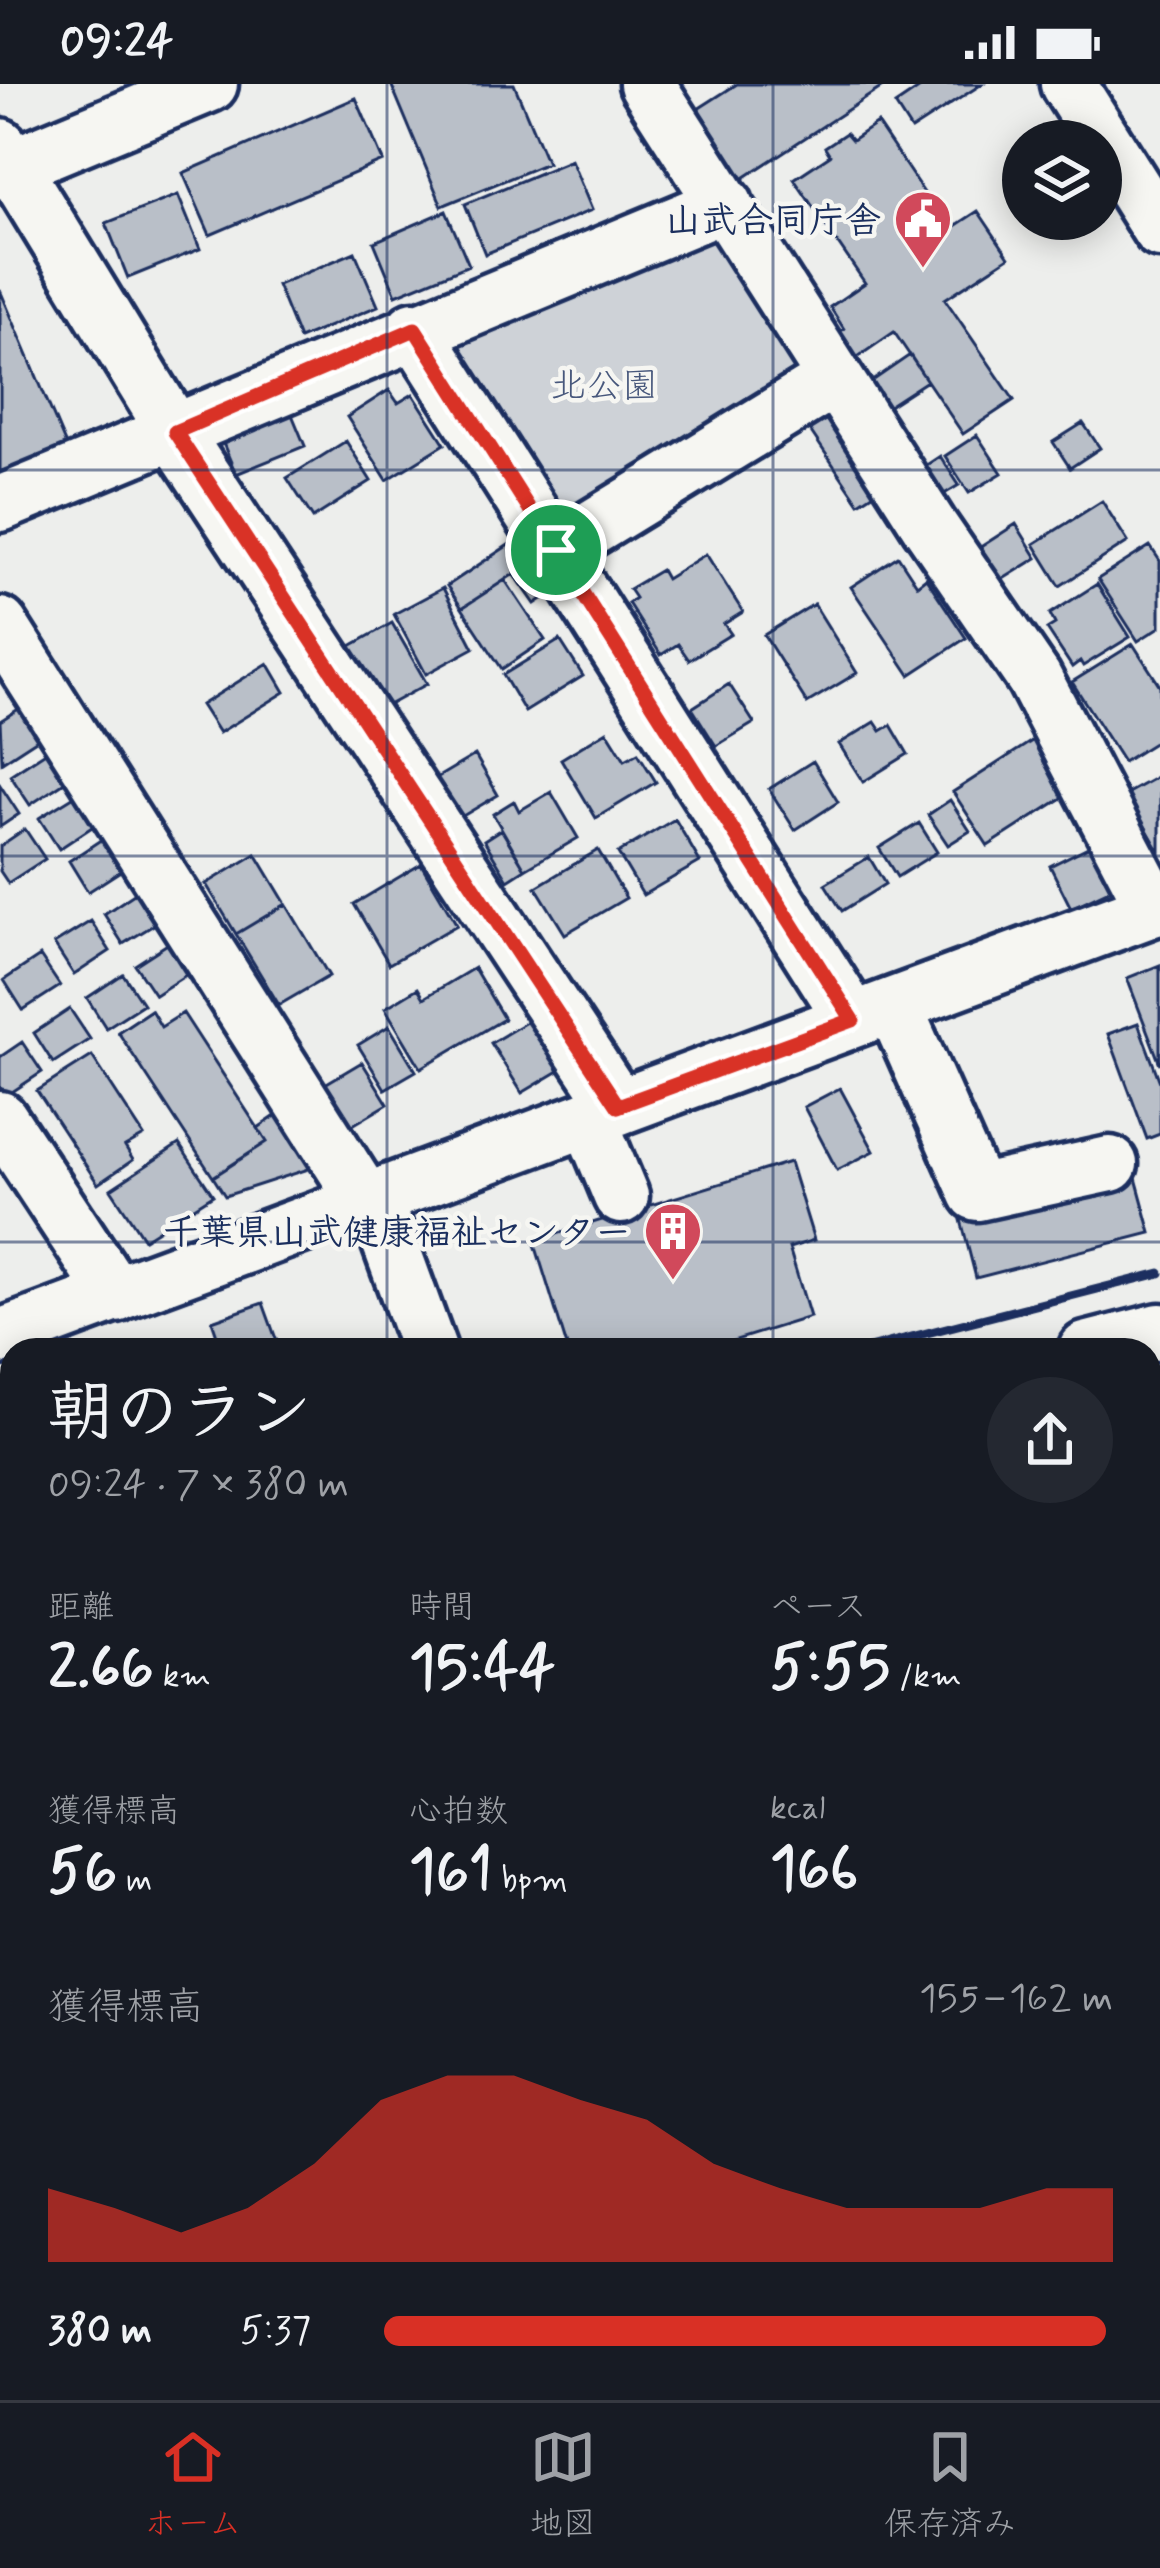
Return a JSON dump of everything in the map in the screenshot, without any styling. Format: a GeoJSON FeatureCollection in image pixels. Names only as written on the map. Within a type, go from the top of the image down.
{"type":"FeatureCollection","features":[{"type":"Feature","properties":{"kind":"street"},"geometry":{"type":"LineString","coordinates":[[210,84],[4,160],[603,1112],[621,1196]]}},
{"type":"Feature","properties":{"kind":"street"},"geometry":{"type":"LineString","coordinates":[[0,1337],[1157,907],[1034,678],[647,84]]}},
{"type":"Feature","properties":{"kind":"street"},"geometry":{"type":"LineString","coordinates":[[1068,84],[1160,230]]}},
{"type":"Feature","properties":{"kind":"street"},"geometry":{"type":"LineString","coordinates":[[0,504],[724,204]]}},
{"type":"Feature","properties":{"kind":"street"},"geometry":{"type":"LineString","coordinates":[[415,329],[556,550],[873,1013],[977,1192],[1110,1164]]}},
{"type":"Feature","properties":{"kind":"street"},"geometry":{"type":"LineString","coordinates":[[556,550],[835,379]]}},
{"type":"Feature","properties":{"kind":"street"},"geometry":{"type":"LineString","coordinates":[[0,625],[368,1198],[424,1338]]}},
{"type":"Feature","properties":{"kind":"street"},"geometry":{"type":"LineString","coordinates":[[0,1119],[116,1295]]}},
{"type":"Feature","properties":{"kind":"green space","name":"北公園"},"geometry":{"type":"Polygon","coordinates":[[[718,228],[812,379],[569,528],[452,333],[718,228]]]}},
{"type":"Feature","properties":{"kind":"building"},"geometry":{"type":"Polygon","coordinates":[[[391,84],[514,84],[547,163],[442,206],[391,84]]]}},
{"type":"Feature","properties":{"kind":"building"},"geometry":{"type":"Polygon","coordinates":[[[737,84],[887,84],[733,185],[687,116],[737,84]]]}},
{"type":"Feature","properties":{"kind":"building"},"geometry":{"type":"Polygon","coordinates":[[[926,84],[982,84],[911,130],[895,105],[926,84]]]}},
{"type":"Feature","properties":{"kind":"building"},"geometry":{"type":"Polygon","coordinates":[[[356,98],[383,161],[210,235],[183,173],[356,98]]]}},
{"type":"Feature","properties":{"kind":"building","name":"山武合同庁舎"},"geometry":{"type":"Polygon","coordinates":[[[877,123],[949,230],[978,211],[1009,257],[945,299],[1014,400],[963,434],[894,332],[852,361],[834,335],[844,329],[830,307],[865,283],[794,179],[830,155],[825,147],[846,133],[852,140],[877,123]]]}},
{"type":"Feature","properties":{"kind":"building"},"geometry":{"type":"Polygon","coordinates":[[[571,160],[592,210],[485,254],[465,204],[571,160]]]}},
{"type":"Feature","properties":{"kind":"building"},"geometry":{"type":"Polygon","coordinates":[[[178,195],[200,249],[128,278],[106,223],[178,195]]]}},
{"type":"Feature","properties":{"kind":"building"},"geometry":{"type":"Polygon","coordinates":[[[446,211],[469,265],[396,295],[374,242],[446,211]]]}},
{"type":"Feature","properties":{"kind":"building"},"geometry":{"type":"Polygon","coordinates":[[[355,252],[378,306],[299,339],[277,285],[355,252]]]}},
{"type":"Feature","properties":{"kind":"building"},"geometry":{"type":"Polygon","coordinates":[[[0,290],[67,448],[0,476],[0,290]]]}},
{"type":"Feature","properties":{"kind":"building"},"geometry":{"type":"Polygon","coordinates":[[[910,355],[927,381],[881,411],[865,386],[910,355]]]}},
{"type":"Feature","properties":{"kind":"building"},"geometry":{"type":"Polygon","coordinates":[[[389,390],[398,403],[413,394],[445,444],[387,480],[347,417],[389,390]]]}},
{"type":"Feature","properties":{"kind":"building"},"geometry":{"type":"Polygon","coordinates":[[[286,400],[305,446],[236,474],[217,429],[286,400]]]}},
{"type":"Feature","properties":{"kind":"building"},"geometry":{"type":"Polygon","coordinates":[[[832,401],[888,484],[859,503],[803,420],[832,401]]]}},
{"type":"Feature","properties":{"kind":"building"},"geometry":{"type":"Polygon","coordinates":[[[1083,423],[1100,448],[1070,468],[1053,442],[1083,423]]]}},
{"type":"Feature","properties":{"kind":"building"},"geometry":{"type":"Polygon","coordinates":[[[977,435],[1002,473],[969,493],[945,456],[977,435]]]}},
{"type":"Feature","properties":{"kind":"building"},"geometry":{"type":"Polygon","coordinates":[[[346,441],[371,481],[313,518],[287,478],[346,441]]]}},
{"type":"Feature","properties":{"kind":"building"},"geometry":{"type":"Polygon","coordinates":[[[940,456],[959,485],[928,504],[910,476],[940,456]]]}},
{"type":"Feature","properties":{"kind":"building"},"geometry":{"type":"Polygon","coordinates":[[[1102,501],[1128,542],[1060,586],[1034,544],[1102,501]]]}},
{"type":"Feature","properties":{"kind":"building"},"geometry":{"type":"Polygon","coordinates":[[[1016,524],[1037,558],[1000,581],[979,548],[1016,524]]]}},
{"type":"Feature","properties":{"kind":"building"},"geometry":{"type":"Polygon","coordinates":[[[525,534],[560,587],[535,604],[514,574],[462,608],[447,586],[525,534]]]}},
{"type":"Feature","properties":{"kind":"building"},"geometry":{"type":"Polygon","coordinates":[[[1150,546],[1160,561],[1160,627],[1138,641],[1098,579],[1150,546]]]}},
{"type":"Feature","properties":{"kind":"building"},"geometry":{"type":"Polygon","coordinates":[[[706,554],[743,612],[724,624],[731,634],[689,660],[678,644],[661,655],[628,603],[635,598],[629,589],[661,570],[666,579],[706,554]]]}},
{"type":"Feature","properties":{"kind":"building"},"geometry":{"type":"Polygon","coordinates":[[[898,556],[917,585],[926,578],[966,638],[910,675],[851,587],[898,556]]]}},
{"type":"Feature","properties":{"kind":"building"},"geometry":{"type":"Polygon","coordinates":[[[505,580],[545,640],[502,669],[462,608],[505,580]]]}},
{"type":"Feature","properties":{"kind":"building"},"geometry":{"type":"Polygon","coordinates":[[[1097,584],[1130,637],[1083,666],[1080,661],[1072,667],[1047,629],[1055,624],[1050,614],[1097,584]]]}},
{"type":"Feature","properties":{"kind":"building"},"geometry":{"type":"Polygon","coordinates":[[[443,588],[474,648],[426,674],[394,614],[443,588]]]}},
{"type":"Feature","properties":{"kind":"building"},"geometry":{"type":"Polygon","coordinates":[[[814,604],[857,673],[807,703],[764,635],[814,604]]]}},
{"type":"Feature","properties":{"kind":"building"},"geometry":{"type":"Polygon","coordinates":[[[392,623],[427,684],[383,708],[349,647],[392,623]]]}},
{"type":"Feature","properties":{"kind":"building"},"geometry":{"type":"Polygon","coordinates":[[[560,640],[583,676],[525,712],[503,675],[560,640]]]}},
{"type":"Feature","properties":{"kind":"building"},"geometry":{"type":"Polygon","coordinates":[[[1133,644],[1160,686],[1160,739],[1123,762],[1072,682],[1133,644]]]}},
{"type":"Feature","properties":{"kind":"building"},"geometry":{"type":"Polygon","coordinates":[[[268,663],[285,692],[219,733],[201,705],[268,663]]]}},
{"type":"Feature","properties":{"kind":"building"},"geometry":{"type":"Polygon","coordinates":[[[729,684],[754,723],[716,746],[692,708],[729,684]]]}},
{"type":"Feature","properties":{"kind":"building"},"geometry":{"type":"Polygon","coordinates":[[[20,708],[39,738],[2,762],[0,721],[20,708]]]}},
{"type":"Feature","properties":{"kind":"building"},"geometry":{"type":"Polygon","coordinates":[[[875,722],[881,731],[891,725],[908,754],[863,782],[839,744],[875,722]]]}},
{"type":"Feature","properties":{"kind":"building"},"geometry":{"type":"Polygon","coordinates":[[[607,731],[625,760],[638,753],[656,782],[596,818],[561,759],[607,731]]]}},
{"type":"Feature","properties":{"kind":"building"},"geometry":{"type":"Polygon","coordinates":[[[1035,739],[1070,793],[988,846],[953,792],[1035,739]]]}},
{"type":"Feature","properties":{"kind":"building"},"geometry":{"type":"Polygon","coordinates":[[[47,751],[66,781],[30,805],[10,775],[47,751]]]}},
{"type":"Feature","properties":{"kind":"building"},"geometry":{"type":"Polygon","coordinates":[[[475,755],[498,795],[456,820],[433,780],[475,755]]]}},
{"type":"Feature","properties":{"kind":"building"},"geometry":{"type":"Polygon","coordinates":[[[813,761],[838,802],[795,830],[769,789],[813,761]]]}},
{"type":"Feature","properties":{"kind":"building"},"geometry":{"type":"Polygon","coordinates":[[[1160,775],[1160,852],[1126,794],[1160,775]]]}},
{"type":"Feature","properties":{"kind":"building"},"geometry":{"type":"Polygon","coordinates":[[[0,785],[19,814],[0,827],[0,785]]]}},
{"type":"Feature","properties":{"kind":"building"},"geometry":{"type":"Polygon","coordinates":[[[551,792],[578,838],[525,869],[493,814],[514,801],[519,811],[551,792]]]}},
{"type":"Feature","properties":{"kind":"building"},"geometry":{"type":"Polygon","coordinates":[[[76,795],[95,825],[59,849],[39,818],[76,795]]]}},
{"type":"Feature","properties":{"kind":"building"},"geometry":{"type":"Polygon","coordinates":[[[950,800],[970,831],[948,845],[928,815],[950,800]]]}},
{"type":"Feature","properties":{"kind":"building"},"geometry":{"type":"Polygon","coordinates":[[[675,819],[700,862],[643,895],[618,853],[675,819]]]}},
{"type":"Feature","properties":{"kind":"building"},"geometry":{"type":"Polygon","coordinates":[[[919,823],[937,852],[897,877],[879,848],[919,823]]]}},
{"type":"Feature","properties":{"kind":"building"},"geometry":{"type":"Polygon","coordinates":[[[25,829],[45,859],[8,883],[0,871],[0,846],[25,829]]]}},
{"type":"Feature","properties":{"kind":"building"},"geometry":{"type":"Polygon","coordinates":[[[501,829],[525,869],[508,880],[484,840],[501,829]]]}},
{"type":"Feature","properties":{"kind":"building"},"geometry":{"type":"Polygon","coordinates":[[[105,837],[125,868],[88,892],[69,861],[105,837]]]}},
{"type":"Feature","properties":{"kind":"building"},"geometry":{"type":"Polygon","coordinates":[[[1090,846],[1111,889],[1071,908],[1050,866],[1090,846]]]}},
{"type":"Feature","properties":{"kind":"building"},"geometry":{"type":"Polygon","coordinates":[[[598,850],[626,898],[565,934],[536,887],[598,850]]]}},
{"type":"Feature","properties":{"kind":"building"},"geometry":{"type":"Polygon","coordinates":[[[256,854],[286,904],[236,934],[206,884],[256,854]]]}},
{"type":"Feature","properties":{"kind":"building"},"geometry":{"type":"Polygon","coordinates":[[[869,857],[885,884],[842,911],[825,884],[869,857]]]}},
{"type":"Feature","properties":{"kind":"building"},"geometry":{"type":"Polygon","coordinates":[[[421,864],[457,925],[389,964],[354,904],[421,864]]]}},
{"type":"Feature","properties":{"kind":"building"},"geometry":{"type":"Polygon","coordinates":[[[140,890],[160,921],[123,944],[104,914],[140,890]]]}},
{"type":"Feature","properties":{"kind":"building"},"geometry":{"type":"Polygon","coordinates":[[[286,904],[329,976],[279,1005],[236,934],[286,904]]]}},
{"type":"Feature","properties":{"kind":"building"},"geometry":{"type":"Polygon","coordinates":[[[91,921],[110,951],[74,975],[54,944],[91,921]]]}},
{"type":"Feature","properties":{"kind":"building"},"geometry":{"type":"Polygon","coordinates":[[[172,941],[192,971],[155,995],[135,965],[172,941]]]}},
{"type":"Feature","properties":{"kind":"building"},"geometry":{"type":"Polygon","coordinates":[[[40,956],[60,986],[23,1010],[4,980],[40,956]]]}},
{"type":"Feature","properties":{"kind":"building"},"geometry":{"type":"Polygon","coordinates":[[[1160,965],[1160,1064],[1127,978],[1160,965]]]}},
{"type":"Feature","properties":{"kind":"building"},"geometry":{"type":"Polygon","coordinates":[[[474,968],[504,1019],[421,1068],[385,1008],[418,988],[424,998],[474,968]]]}},
{"type":"Feature","properties":{"kind":"building"},"geometry":{"type":"Polygon","coordinates":[[[123,974],[143,1004],[106,1028],[87,998],[123,974]]]}},
{"type":"Feature","properties":{"kind":"building"},"geometry":{"type":"Polygon","coordinates":[[[70,1009],[90,1039],[53,1063],[34,1033],[70,1009]]]}},
{"type":"Feature","properties":{"kind":"building"},"geometry":{"type":"Polygon","coordinates":[[[151,1010],[161,1027],[183,1013],[267,1142],[213,1177],[118,1032],[151,1010]]]}},
{"type":"Feature","properties":{"kind":"building"},"geometry":{"type":"Polygon","coordinates":[[[533,1018],[564,1068],[522,1093],[491,1043],[533,1018]]]}},
{"type":"Feature","properties":{"kind":"building"},"geometry":{"type":"Polygon","coordinates":[[[1138,1023],[1160,1082],[1160,1134],[1147,1139],[1108,1034],[1138,1023]]]}},
{"type":"Feature","properties":{"kind":"building"},"geometry":{"type":"Polygon","coordinates":[[[389,1026],[416,1071],[385,1089],[358,1045],[389,1026]]]}},
{"type":"Feature","properties":{"kind":"building"},"geometry":{"type":"Polygon","coordinates":[[[22,1042],[42,1072],[6,1096],[0,1087],[0,1057],[22,1042]]]}},
{"type":"Feature","properties":{"kind":"building"},"geometry":{"type":"Polygon","coordinates":[[[92,1056],[144,1136],[125,1147],[133,1160],[98,1184],[37,1091],[92,1056]]]}},
{"type":"Feature","properties":{"kind":"building"},"geometry":{"type":"Polygon","coordinates":[[[362,1062],[388,1104],[346,1129],[320,1087],[362,1062]]]}},
{"type":"Feature","properties":{"kind":"building"},"geometry":{"type":"Polygon","coordinates":[[[840,1088],[874,1151],[837,1170],[804,1107],[840,1088]]]}},
{"type":"Feature","properties":{"kind":"building"},"geometry":{"type":"Polygon","coordinates":[[[280,1113],[312,1168],[225,1196],[213,1177],[267,1142],[258,1128],[280,1113]]]}},
{"type":"Feature","properties":{"kind":"building"},"geometry":{"type":"Polygon","coordinates":[[[179,1144],[213,1195],[144,1239],[111,1189],[179,1144]]]}},
{"type":"Feature","properties":{"kind":"building","name":"千葉県山武健康福祉センター"},"geometry":{"type":"Polygon","coordinates":[[[790,1162],[814,1240],[789,1248],[810,1317],[743,1338],[564,1338],[534,1241],[790,1162]]]}},
{"type":"Feature","properties":{"kind":"building"},"geometry":{"type":"Polygon","coordinates":[[[1133,1167],[1151,1233],[976,1278],[959,1212],[1133,1167]]]}},
{"type":"Feature","properties":{"kind":"building"},"geometry":{"type":"Polygon","coordinates":[[[263,1303],[276,1338],[218,1338],[212,1321],[263,1303]]]}},
{"type":"Feature","properties":{"kind":"railway"},"geometry":{"type":"LineString","coordinates":[[908,1338],[1160,1273]]}},
{"type":"Feature","properties":{"kind":"place","name":"山武合同庁舎"},"geometry":{"type":"Point","coordinates":[923,270]}},
{"type":"Feature","properties":{"kind":"place","name":"千葉県山武健康福祉センター"},"geometry":{"type":"Point","coordinates":[673,1282]}},
{"type":"Feature","properties":{"kind":"route"},"geometry":{"type":"LineString","coordinates":[[415,329],[556,550],[853,1020],[618,1106],[175,432],[415,329]]}}]}
